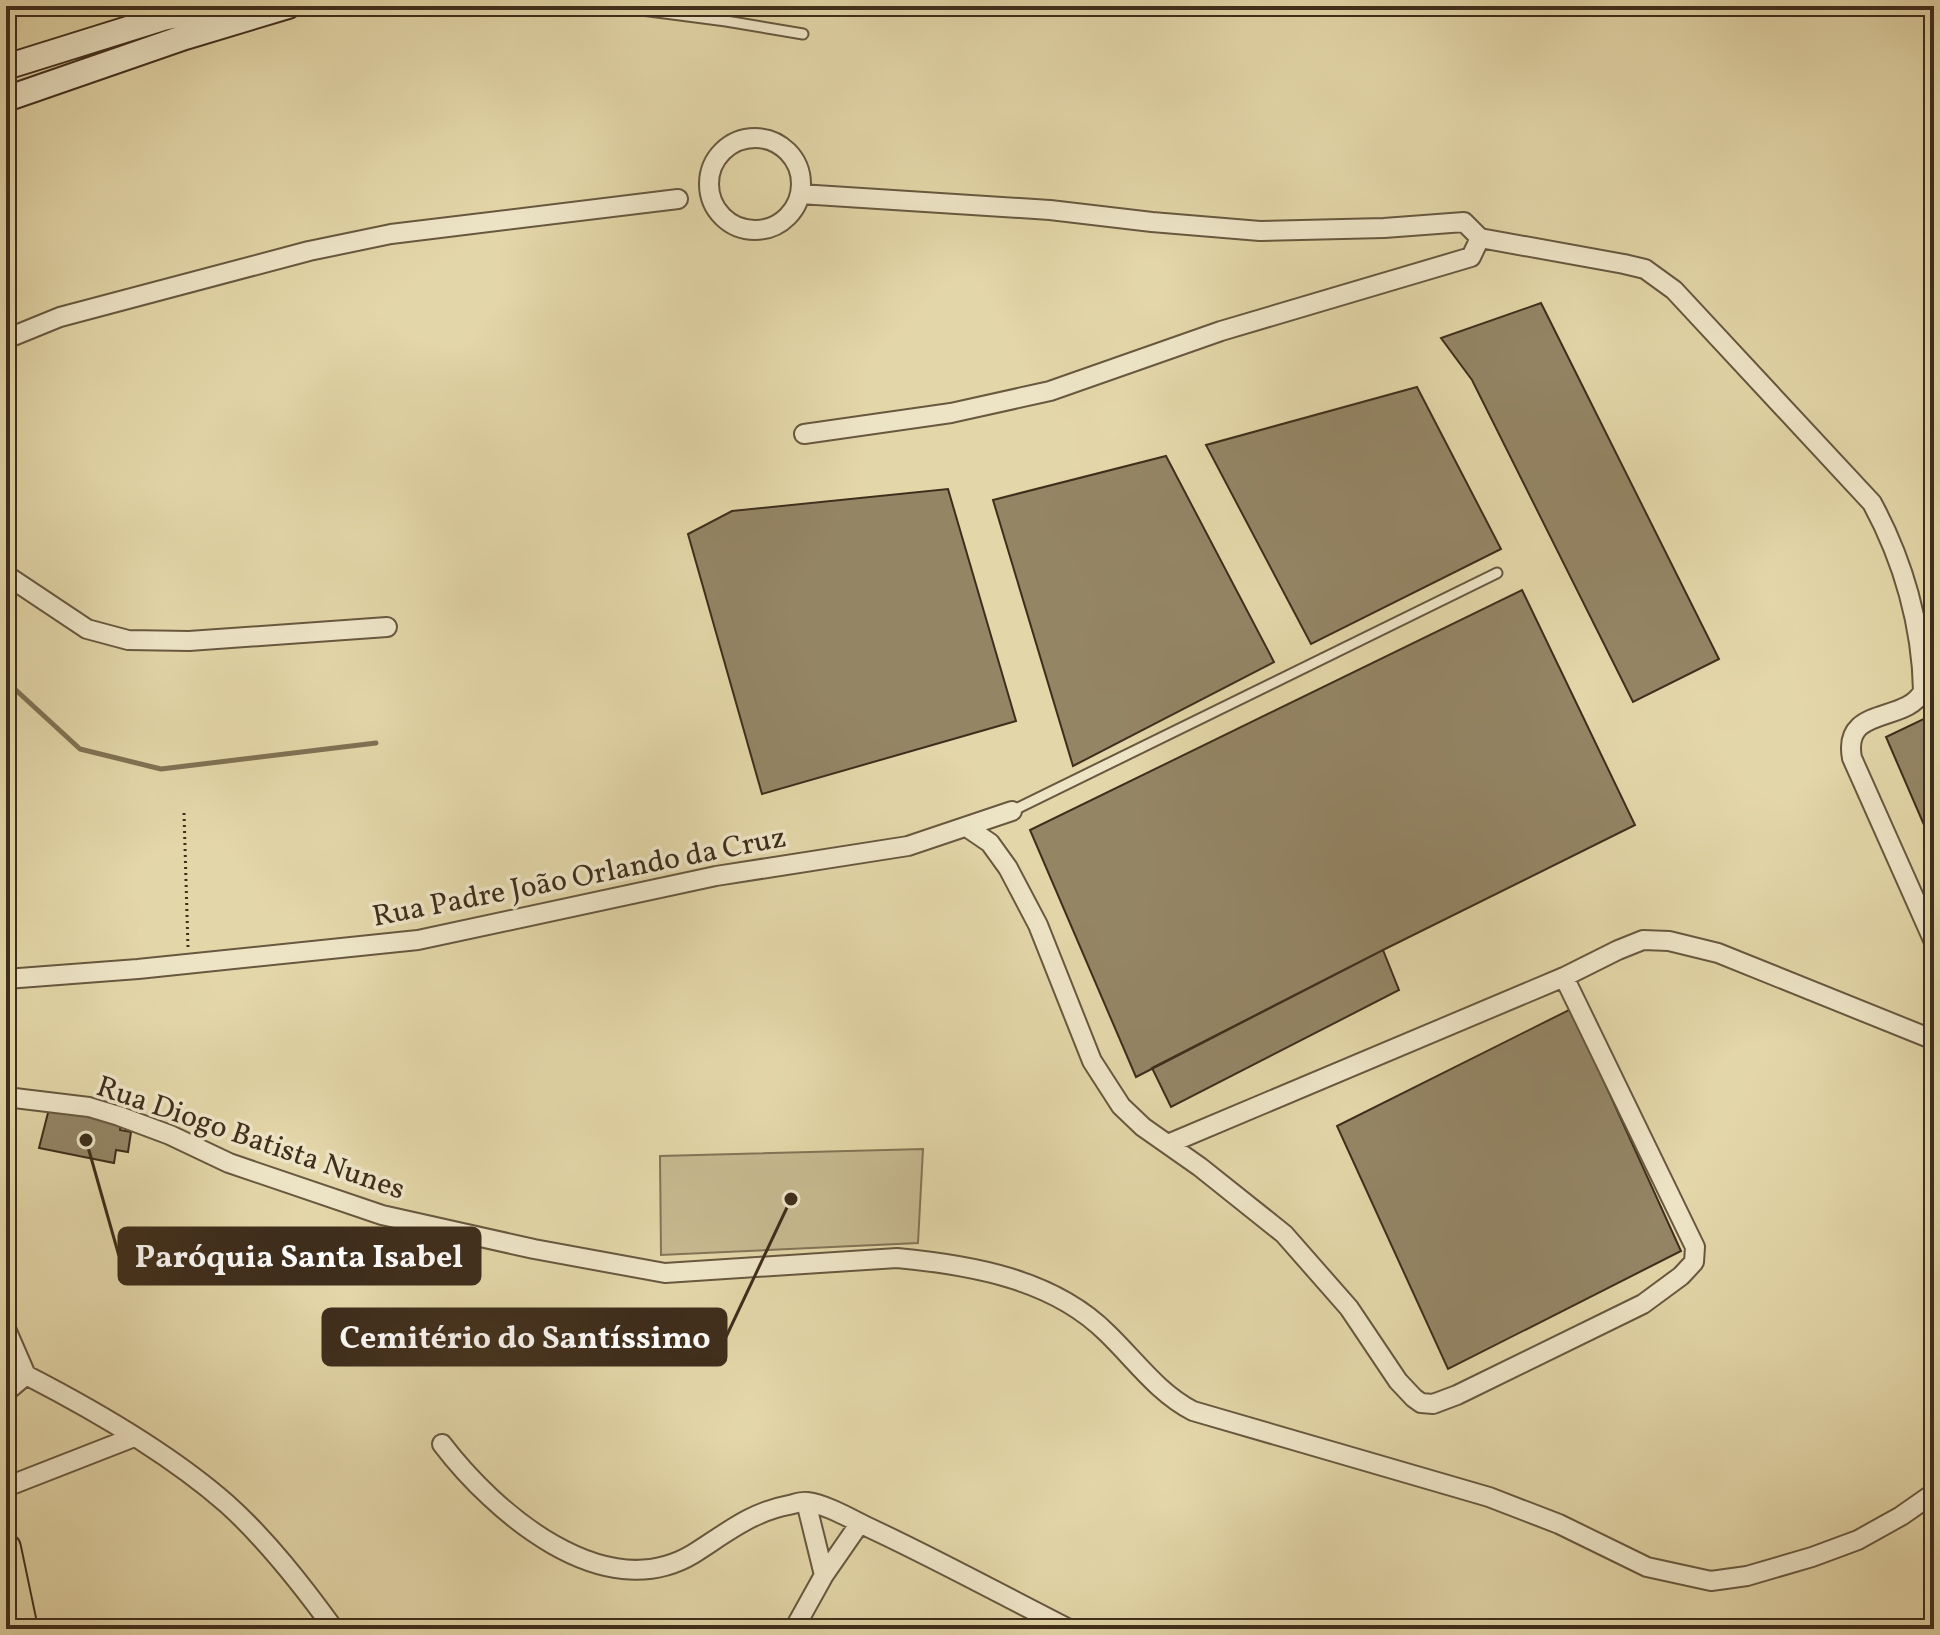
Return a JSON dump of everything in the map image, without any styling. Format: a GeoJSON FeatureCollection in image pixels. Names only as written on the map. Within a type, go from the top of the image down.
{"type":"FeatureCollection","features":[{"type":"Feature","properties":{"kind":"main road"},"geometry":{"type":"LineString","coordinates":[[6,1548],[23,1629]]}},
{"type":"Feature","properties":{"kind":"street"},"geometry":{"type":"LineString","coordinates":[[6,67],[161,12],[218,6]]}},
{"type":"Feature","properties":{"kind":"street"},"geometry":{"type":"LineString","coordinates":[[6,99],[288,6]]}},
{"type":"Feature","properties":{"kind":"street"},"geometry":{"type":"LineString","coordinates":[[161,12],[169,44]]}},
{"type":"Feature","properties":{"kind":"street"},"geometry":{"type":"LineString","coordinates":[[756,138],[770,141],[783,147],[794,158],[800,172],[800,194],[790,215],[777,225],[763,230],[747,230],[732,225],[720,215],[712,202],[709,187],[711,172],[717,158],[741,140],[756,138]]}},
{"type":"Feature","properties":{"kind":"street"},"geometry":{"type":"LineString","coordinates":[[800,194],[1050,210],[1260,231],[1384,228],[1464,222],[1480,238],[1645,269],[1674,290],[1872,503],[1892,544],[1914,613],[1928,688],[1907,705],[1864,722],[1851,737],[1850,747],[1852,758],[1934,942]]}},
{"type":"Feature","properties":{"kind":"street"},"geometry":{"type":"LineString","coordinates":[[6,339],[60,317],[309,251],[391,234],[678,199]]}},
{"type":"Feature","properties":{"kind":"street"},"geometry":{"type":"LineString","coordinates":[[804,434],[951,413],[1050,391],[1221,331],[1471,257],[1480,238]]}},
{"type":"Feature","properties":{"kind":"street"},"geometry":{"type":"LineString","coordinates":[[6,575],[87,629],[128,640],[189,641],[387,627]]}},
{"type":"Feature","properties":{"kind":"street","name":"Rua Padre João Orlando da Cruz"},"geometry":{"type":"LineString","coordinates":[[6,979],[188,964],[446,935],[716,876],[908,846],[1012,811]]}},
{"type":"Feature","properties":{"kind":"street"},"geometry":{"type":"LineString","coordinates":[[968,828],[990,843],[1008,868],[1038,925],[1092,1061],[1121,1106],[1143,1127],[1284,1234],[1349,1308],[1398,1381],[1421,1403],[1433,1404],[1457,1395],[1643,1304],[1681,1276],[1694,1262],[1695,1247],[1564,977]]}},
{"type":"Feature","properties":{"kind":"street"},"geometry":{"type":"LineString","coordinates":[[1168,1144],[1564,977],[1643,940],[1669,941],[1718,953],[1934,1040]]}},
{"type":"Feature","properties":{"kind":"street","name":"Rua Diogo Batista Nunes"},"geometry":{"type":"LineString","coordinates":[[6,1097],[89,1107],[119,1116],[170,1135],[229,1163],[382,1215],[534,1249],[665,1273],[897,1258],[929,1261],[1016,1279],[1074,1306],[1106,1331],[1163,1391],[1193,1411],[1489,1497],[1559,1524],[1647,1567],[1679,1576],[1711,1581],[1747,1576],[1812,1557],[1858,1540],[1934,1493]]}},
{"type":"Feature","properties":{"kind":"street"},"geometry":{"type":"LineString","coordinates":[[6,1329],[26,1375],[68,1396],[134,1437],[225,1502],[269,1548],[334,1629]]}},
{"type":"Feature","properties":{"kind":"street"},"geometry":{"type":"LineString","coordinates":[[6,1392],[26,1375]]}},
{"type":"Feature","properties":{"kind":"street"},"geometry":{"type":"LineString","coordinates":[[6,1487],[134,1437]]}},
{"type":"Feature","properties":{"kind":"street"},"geometry":{"type":"LineString","coordinates":[[442,1444],[488,1497],[537,1535],[591,1561],[618,1568],[640,1569],[670,1563],[691,1555],[755,1515],[806,1502],[860,1523],[1069,1629]]}},
{"type":"Feature","properties":{"kind":"street"},"geometry":{"type":"LineString","coordinates":[[806,1502],[824,1575]]}},
{"type":"Feature","properties":{"kind":"street"},"geometry":{"type":"LineString","coordinates":[[794,1629],[824,1575],[860,1523]]}},
{"type":"Feature","properties":{"kind":"lane"},"geometry":{"type":"LineString","coordinates":[[611,6],[803,34]]}},
{"type":"Feature","properties":{"kind":"lane"},"geometry":{"type":"LineString","coordinates":[[1012,811],[1497,573]]}},
{"type":"Feature","properties":{"kind":"path"},"geometry":{"type":"LineString","coordinates":[[184,813],[188,964]]}},
{"type":"Feature","properties":{"kind":"shaded area"},"geometry":{"type":"Polygon","coordinates":[[[923,1149],[918,1243],[661,1255],[660,1156],[923,1149]]]}},
{"type":"Feature","properties":{"kind":"building"},"geometry":{"type":"Polygon","coordinates":[[[1541,303],[1719,659],[1633,702],[1472,380],[1441,338],[1541,303]]]}},
{"type":"Feature","properties":{"kind":"building"},"geometry":{"type":"Polygon","coordinates":[[[1417,387],[1501,549],[1311,644],[1206,445],[1417,387]]]}},
{"type":"Feature","properties":{"kind":"building"},"geometry":{"type":"Polygon","coordinates":[[[1166,456],[1274,662],[1073,766],[993,500],[1166,456]]]}},
{"type":"Feature","properties":{"kind":"building"},"geometry":{"type":"Polygon","coordinates":[[[948,489],[1016,721],[762,794],[688,534],[732,511],[948,489]]]}},
{"type":"Feature","properties":{"kind":"building"},"geometry":{"type":"Polygon","coordinates":[[[1522,590],[1635,825],[1136,1077],[1030,830],[1522,590]]]}},
{"type":"Feature","properties":{"kind":"building"},"geometry":{"type":"Polygon","coordinates":[[[1934,714],[1934,848],[1886,737],[1934,714]]]}},
{"type":"Feature","properties":{"kind":"building"},"geometry":{"type":"Polygon","coordinates":[[[1383,950],[1399,990],[1171,1107],[1152,1068],[1383,950]]]}},
{"type":"Feature","properties":{"kind":"building"},"geometry":{"type":"Polygon","coordinates":[[[1571,1009],[1681,1251],[1448,1369],[1337,1126],[1571,1009]]]}},
{"type":"Feature","properties":{"kind":"building"},"geometry":{"type":"Polygon","coordinates":[[[50,1105],[121,1122],[120,1130],[131,1132],[128,1152],[116,1150],[114,1163],[39,1148],[50,1105]]]}},
{"type":"Feature","properties":{"kind":"waterway"},"geometry":{"type":"LineString","coordinates":[[6,681],[80,749],[161,769],[376,743]]}},
{"type":"Feature","properties":{"kind":"place","name":"Paróquia Santa Isabel"},"geometry":{"type":"Point","coordinates":[86,1140]}},
{"type":"Feature","properties":{"kind":"place","name":"Cemitério do Santíssimo"},"geometry":{"type":"Point","coordinates":[791,1199]}}]}
